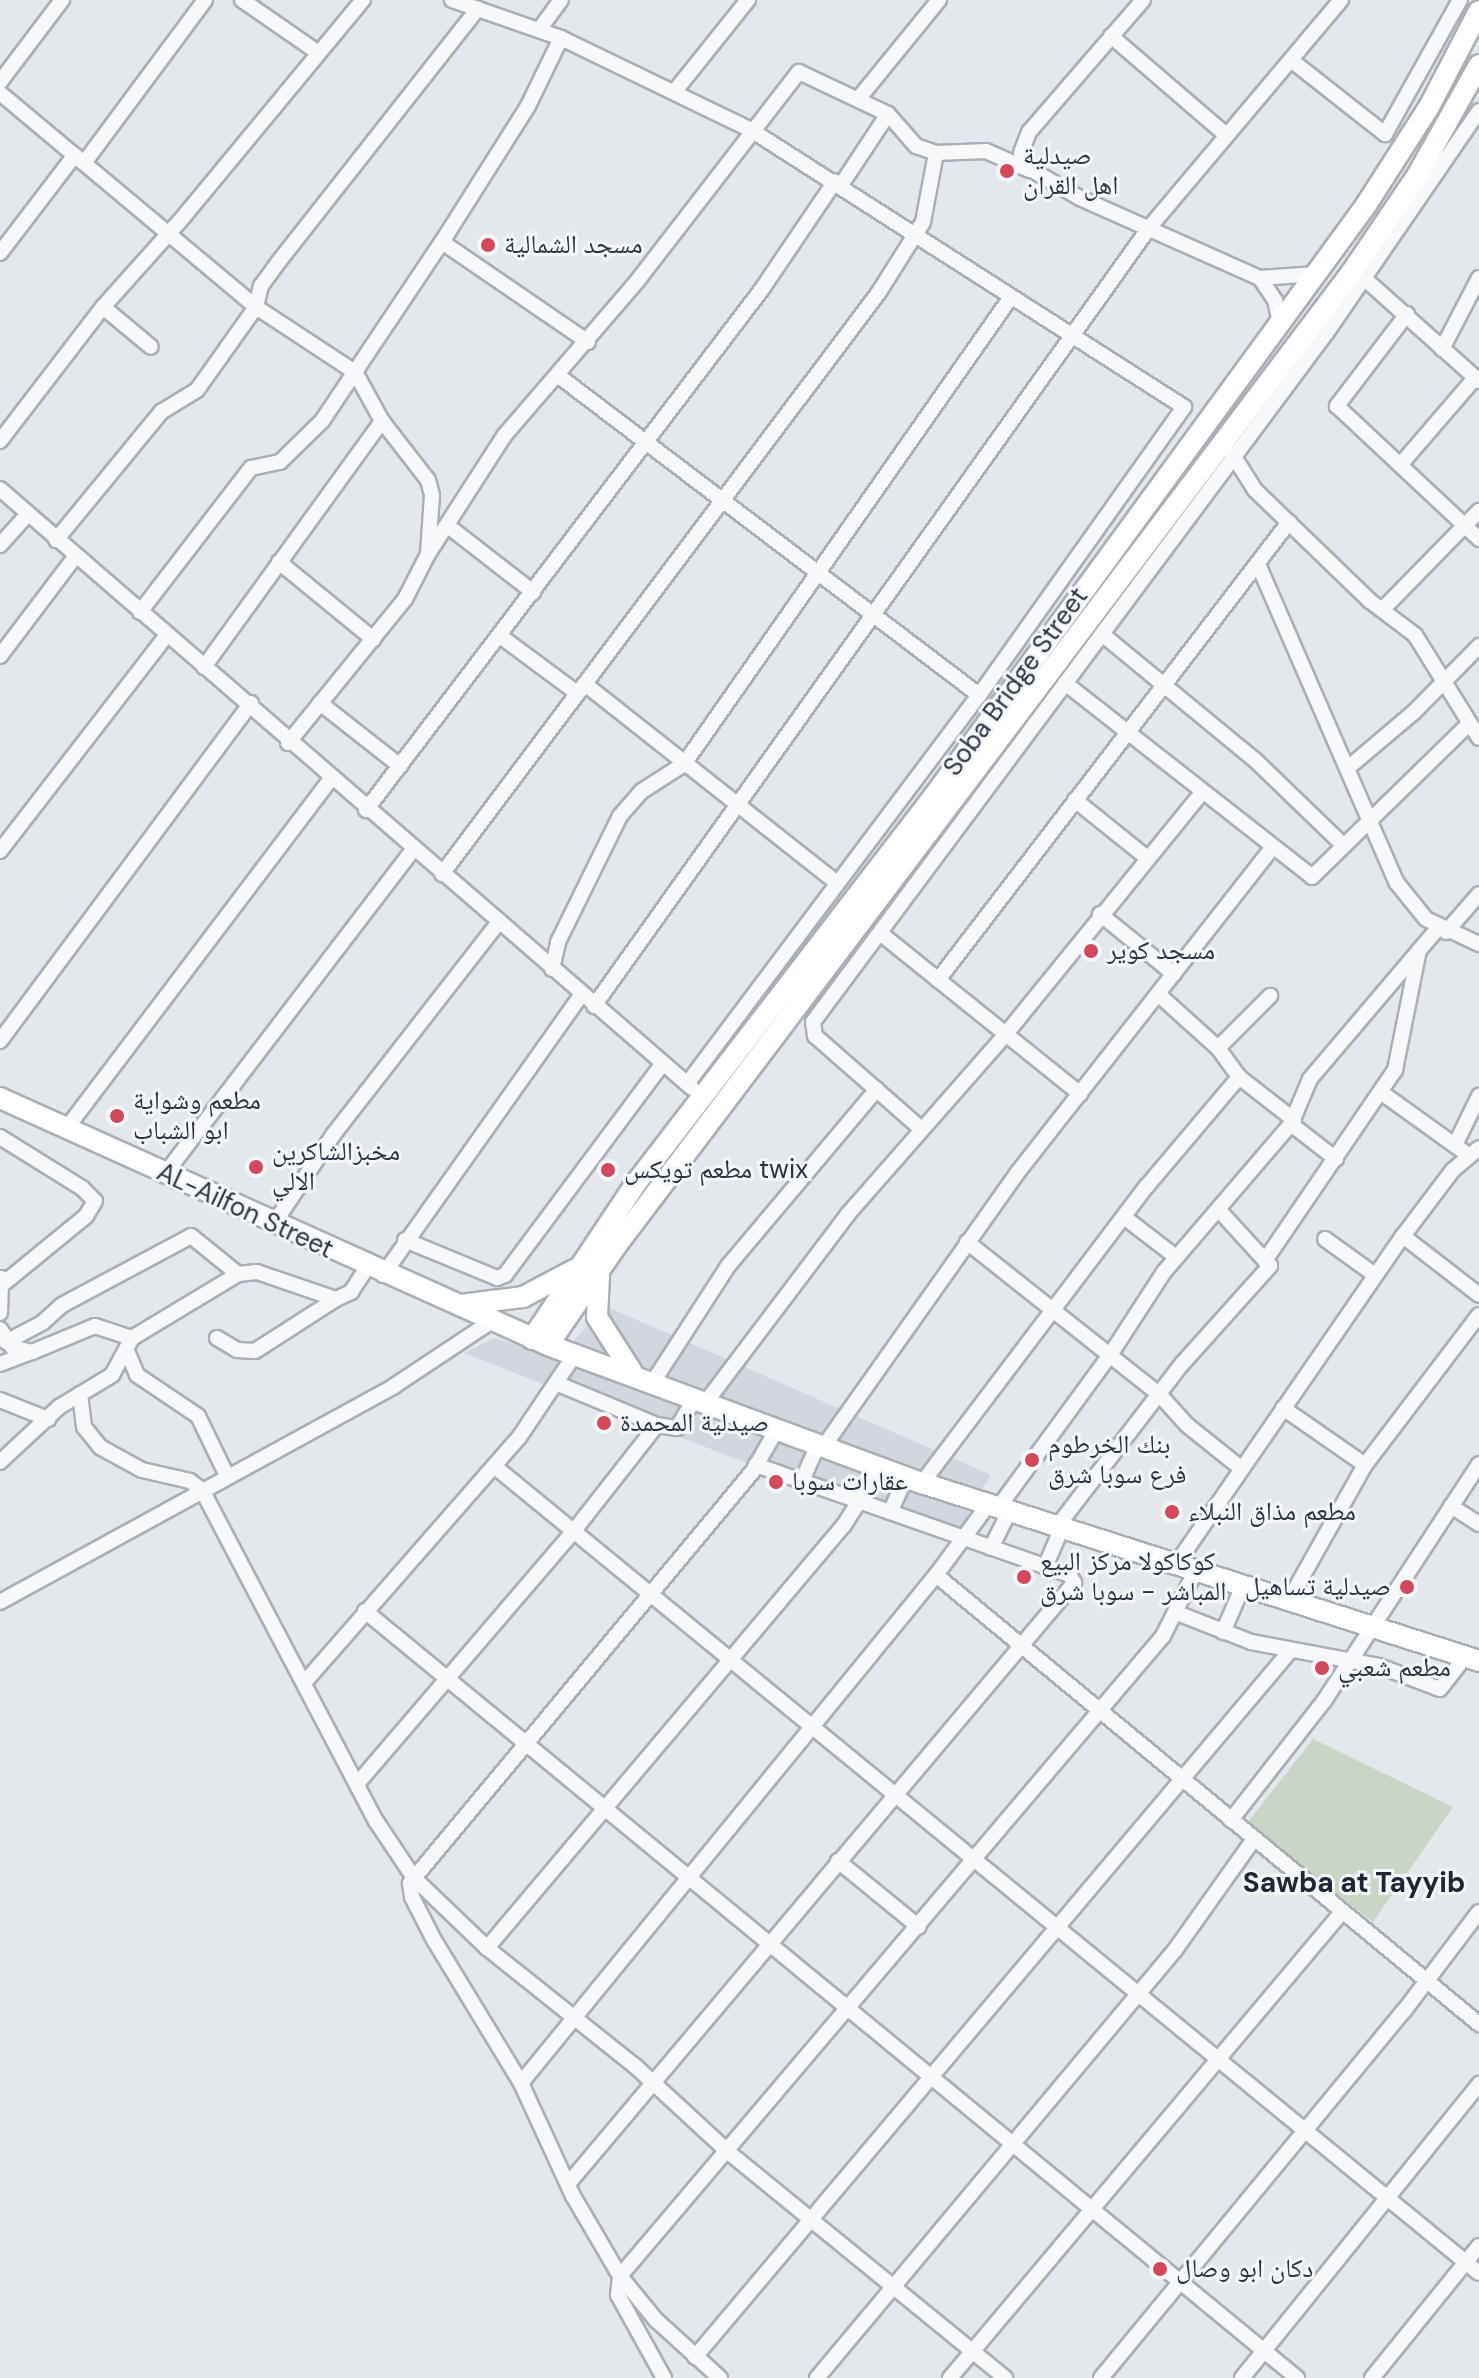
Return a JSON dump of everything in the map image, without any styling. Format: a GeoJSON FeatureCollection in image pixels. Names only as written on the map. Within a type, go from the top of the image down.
{"type":"FeatureCollection","features":[{"type":"Feature","properties":{"kind":"highway","name":"Soba Bridge Street"},"geometry":{"type":"LineString","coordinates":[[540,1342],[577,1268],[694,1090],[765,1018],[1316,274],[1416,130],[1479,11]]}},
{"type":"Feature","properties":{"kind":"highway","name":"Soba Bridge Street"},"geometry":{"type":"LineString","coordinates":[[540,1342],[600,1271],[1229,448],[1375,238],[1479,65]]}},
{"type":"Feature","properties":{"kind":"highway"},"geometry":{"type":"LineString","coordinates":[[765,1018],[784,1030]]}},
{"type":"Feature","properties":{"kind":"highway","name":"AL-Ailfon Street"},"geometry":{"type":"LineString","coordinates":[[0,1098],[273,1225],[540,1342],[880,1468],[1058,1529],[1472,1659]]}},
{"type":"Feature","properties":{"kind":"highway"},"geometry":{"type":"LineString","coordinates":[[460,1305],[523,1297],[577,1268]]}},
{"type":"Feature","properties":{"kind":"highway"},"geometry":{"type":"LineString","coordinates":[[600,1271],[597,1317],[644,1379]]}},
{"type":"Feature","properties":{"kind":"street"},"geometry":{"type":"LineString","coordinates":[[0,82],[62,0]]}},
{"type":"Feature","properties":{"kind":"street"},"geometry":{"type":"LineString","coordinates":[[242,0],[317,52]]}},
{"type":"Feature","properties":{"kind":"street"},"geometry":{"type":"LineString","coordinates":[[0,441],[103,307],[363,0]]}},
{"type":"Feature","properties":{"kind":"street"},"geometry":{"type":"LineString","coordinates":[[0,489],[204,667],[251,703],[288,743],[330,780],[694,1090],[837,883],[979,695],[1184,407],[751,130],[561,38],[452,0]]}},
{"type":"Feature","properties":{"kind":"street"},"geometry":{"type":"LineString","coordinates":[[539,30],[561,0]]}},
{"type":"Feature","properties":{"kind":"street"},"geometry":{"type":"LineString","coordinates":[[675,91],[748,0]]}},
{"type":"Feature","properties":{"kind":"street"},"geometry":{"type":"LineString","coordinates":[[859,98],[939,0]]}},
{"type":"Feature","properties":{"kind":"street"},"geometry":{"type":"LineString","coordinates":[[1029,170],[1022,158],[1026,136],[1143,0]]}},
{"type":"Feature","properties":{"kind":"street"},"geometry":{"type":"LineString","coordinates":[[594,1006],[1149,228],[1341,0]]}},
{"type":"Feature","properties":{"kind":"street"},"geometry":{"type":"LineString","coordinates":[[0,253],[80,159],[201,1]]}},
{"type":"Feature","properties":{"kind":"street"},"geometry":{"type":"LineString","coordinates":[[1291,60],[1385,134],[1456,2]]}},
{"type":"Feature","properties":{"kind":"street"},"geometry":{"type":"LineString","coordinates":[[56,540],[161,412],[197,390],[256,307],[261,286],[298,235],[478,8]]}},
{"type":"Feature","properties":{"kind":"street"},"geometry":{"type":"LineString","coordinates":[[1111,36],[1226,135]]}},
{"type":"Feature","properties":{"kind":"street"},"geometry":{"type":"LineString","coordinates":[[140,612],[251,468],[288,457],[322,421],[442,242],[528,106],[561,38]]}},
{"type":"Feature","properties":{"kind":"street"},"geometry":{"type":"LineString","coordinates":[[288,743],[405,599],[428,554],[504,436],[560,377],[799,72],[888,114],[907,140],[936,153],[979,150],[1029,170],[1260,278],[1316,274]]}},
{"type":"Feature","properties":{"kind":"street"},"geometry":{"type":"LineString","coordinates":[[0,93],[166,235],[256,307],[355,372],[382,421],[428,480],[432,495],[428,554]]}},
{"type":"Feature","properties":{"kind":"street"},"geometry":{"type":"LineString","coordinates":[[919,1127],[811,1029],[1102,634],[1229,448],[1365,279],[1479,111]]}},
{"type":"Feature","properties":{"kind":"street"},"geometry":{"type":"LineString","coordinates":[[366,810],[770,278],[888,114]]}},
{"type":"Feature","properties":{"kind":"street"},"geometry":{"type":"LineString","coordinates":[[442,874],[727,498],[916,233],[936,153]]}},
{"type":"Feature","properties":{"kind":"street"},"geometry":{"type":"LineString","coordinates":[[442,242],[588,342]]}},
{"type":"Feature","properties":{"kind":"street"},"geometry":{"type":"LineString","coordinates":[[1260,278],[1275,300],[1280,323]]}},
{"type":"Feature","properties":{"kind":"street"},"geometry":{"type":"LineString","coordinates":[[1442,349],[1479,278]]}},
{"type":"Feature","properties":{"kind":"street"},"geometry":{"type":"LineString","coordinates":[[1365,279],[1477,379],[1401,464]]}},
{"type":"Feature","properties":{"kind":"street"},"geometry":{"type":"LineString","coordinates":[[552,969],[558,942],[620,816],[642,791],[684,764],[1011,297]]}},
{"type":"Feature","properties":{"kind":"street"},"geometry":{"type":"LineString","coordinates":[[103,307],[151,347]]}},
{"type":"Feature","properties":{"kind":"street"},"geometry":{"type":"LineString","coordinates":[[1407,314],[1337,406],[1479,539]]}},
{"type":"Feature","properties":{"kind":"street"},"geometry":{"type":"LineString","coordinates":[[560,377],[727,498],[979,695]]}},
{"type":"Feature","properties":{"kind":"street"},"geometry":{"type":"LineString","coordinates":[[204,667],[382,421]]}},
{"type":"Feature","properties":{"kind":"street"},"geometry":{"type":"LineString","coordinates":[[1229,448],[1255,490],[1382,610],[1415,635],[1441,684],[1479,738]]}},
{"type":"Feature","properties":{"kind":"street"},"geometry":{"type":"LineString","coordinates":[[1382,610],[1479,511]]}},
{"type":"Feature","properties":{"kind":"street"},"geometry":{"type":"LineString","coordinates":[[0,545],[27,515]]}},
{"type":"Feature","properties":{"kind":"street"},"geometry":{"type":"LineString","coordinates":[[938,980],[1289,522]]}},
{"type":"Feature","properties":{"kind":"street"},"geometry":{"type":"LineString","coordinates":[[448,526],[533,592]]}},
{"type":"Feature","properties":{"kind":"street"},"geometry":{"type":"LineString","coordinates":[[0,656],[75,557]]}},
{"type":"Feature","properties":{"kind":"street"},"geometry":{"type":"LineString","coordinates":[[279,562],[373,639]]}},
{"type":"Feature","properties":{"kind":"street"},"geometry":{"type":"LineString","coordinates":[[1258,564],[1410,904],[1442,930],[1479,944]]}},
{"type":"Feature","properties":{"kind":"street"},"geometry":{"type":"LineString","coordinates":[[1102,634],[1255,760],[1342,844]]}},
{"type":"Feature","properties":{"kind":"street"},"geometry":{"type":"LineString","coordinates":[[0,851],[167,635]]}},
{"type":"Feature","properties":{"kind":"street"},"geometry":{"type":"LineString","coordinates":[[500,636],[581,688],[739,805],[837,883]]}},
{"type":"Feature","properties":{"kind":"street"},"geometry":{"type":"LineString","coordinates":[[1349,767],[1479,646]]}},
{"type":"Feature","properties":{"kind":"street"},"geometry":{"type":"LineString","coordinates":[[1065,683],[1271,849],[1312,877],[1342,844],[1468,725]]}},
{"type":"Feature","properties":{"kind":"street"},"geometry":{"type":"LineString","coordinates":[[0,1041],[251,703]]}},
{"type":"Feature","properties":{"kind":"street"},"geometry":{"type":"LineString","coordinates":[[320,703],[400,766]]}},
{"type":"Feature","properties":{"kind":"street"},"geometry":{"type":"LineString","coordinates":[[66,1129],[330,780]]}},
{"type":"Feature","properties":{"kind":"street"},"geometry":{"type":"LineString","coordinates":[[558,1384],[657,1425],[677,1428],[919,1127],[1005,1035],[1146,857],[1201,794]]}},
{"type":"Feature","properties":{"kind":"street"},"geometry":{"type":"LineString","coordinates":[[1075,800],[1146,857]]}},
{"type":"Feature","properties":{"kind":"street"},"geometry":{"type":"LineString","coordinates":[[802,1481],[821,1445],[967,1242],[1271,849]]}},
{"type":"Feature","properties":{"kind":"street"},"geometry":{"type":"LineString","coordinates":[[165,1174],[413,850]]}},
{"type":"Feature","properties":{"kind":"street"},"geometry":{"type":"LineString","coordinates":[[521,2083],[964,1538],[998,1508],[1110,1355],[1176,1257],[1292,1122],[1310,1079],[1419,950],[1479,894]]}},
{"type":"Feature","properties":{"kind":"street"},"geometry":{"type":"LineString","coordinates":[[1100,914],[1174,974]]}},
{"type":"Feature","properties":{"kind":"street"},"geometry":{"type":"LineString","coordinates":[[273,1225],[333,1135],[498,923]]}},
{"type":"Feature","properties":{"kind":"street"},"geometry":{"type":"LineString","coordinates":[[880,933],[1080,1094]]}},
{"type":"Feature","properties":{"kind":"street"},"geometry":{"type":"LineString","coordinates":[[1266,1259],[1382,1093],[1401,1055],[1419,950]]}},
{"type":"Feature","properties":{"kind":"street"},"geometry":{"type":"LineString","coordinates":[[1158,994],[1218,1048],[1239,1077],[1336,1159]]}},
{"type":"Feature","properties":{"kind":"street"},"geometry":{"type":"LineString","coordinates":[[217,1338],[237,1350],[255,1351],[351,1292],[375,1271],[405,1240],[581,995]]}},
{"type":"Feature","properties":{"kind":"street"},"geometry":{"type":"LineString","coordinates":[[1218,1048],[1270,996]]}},
{"type":"Feature","properties":{"kind":"street"},"geometry":{"type":"LineString","coordinates":[[405,1240],[497,1278],[505,1275],[663,1063]]}},
{"type":"Feature","properties":{"kind":"street"},"geometry":{"type":"LineString","coordinates":[[890,1512],[1239,1077]]}},
{"type":"Feature","properties":{"kind":"street"},"geometry":{"type":"LineString","coordinates":[[644,1379],[728,1266],[877,1089]]}},
{"type":"Feature","properties":{"kind":"street"},"geometry":{"type":"LineString","coordinates":[[1382,1093],[1467,1149]]}},
{"type":"Feature","properties":{"kind":"street"},"geometry":{"type":"LineString","coordinates":[[664,2378],[618,2295],[620,2276],[919,1927],[1099,1712],[1177,1613],[1185,1569],[1242,1469],[1375,1275],[1467,1149],[1479,1096]]}},
{"type":"Feature","properties":{"kind":"street"},"geometry":{"type":"LineString","coordinates":[[0,1137],[82,1188],[95,1201],[86,1216],[2,1281],[0,1313]]}},
{"type":"Feature","properties":{"kind":"street"},"geometry":{"type":"LineString","coordinates":[[1045,1567],[1058,1529],[1159,1394],[1269,1268],[1266,1259],[1218,1209]]}},
{"type":"Feature","properties":{"kind":"street"},"geometry":{"type":"LineString","coordinates":[[1124,1217],[1176,1257]]}},
{"type":"Feature","properties":{"kind":"street"},"geometry":{"type":"LineString","coordinates":[[3,1335],[42,1323],[62,1305],[191,1236],[238,1274]]}},
{"type":"Feature","properties":{"kind":"street"},"geometry":{"type":"LineString","coordinates":[[1403,1236],[1479,1295]]}},
{"type":"Feature","properties":{"kind":"street"},"geometry":{"type":"LineString","coordinates":[[1325,1239],[1375,1275]]}},
{"type":"Feature","properties":{"kind":"street"},"geometry":{"type":"LineString","coordinates":[[967,1242],[1159,1394],[1187,1425],[1242,1469]]}},
{"type":"Feature","properties":{"kind":"street"},"geometry":{"type":"LineString","coordinates":[[0,1462],[80,1394],[112,1375],[130,1344],[238,1274],[257,1272],[336,1299]]}},
{"type":"Feature","properties":{"kind":"street"},"geometry":{"type":"LineString","coordinates":[[1288,1602],[1365,1465],[1479,1315]]}},
{"type":"Feature","properties":{"kind":"street"},"geometry":{"type":"LineString","coordinates":[[0,1602],[394,1386],[492,1321]]}},
{"type":"Feature","properties":{"kind":"street"},"geometry":{"type":"LineString","coordinates":[[0,1364],[95,1326],[130,1344]]}},
{"type":"Feature","properties":{"kind":"street"},"geometry":{"type":"LineString","coordinates":[[3,1335],[32,1352]]}},
{"type":"Feature","properties":{"kind":"street"},"geometry":{"type":"LineString","coordinates":[[130,1344],[137,1375],[198,1416],[227,1476]]}},
{"type":"Feature","properties":{"kind":"street"},"geometry":{"type":"LineString","coordinates":[[304,1683],[494,1466],[558,1384],[575,1354]]}},
{"type":"Feature","properties":{"kind":"street"},"geometry":{"type":"LineString","coordinates":[[80,1394],[84,1427],[100,1447],[142,1470],[190,1481],[202,1490],[357,1784],[414,1878],[487,1948],[653,2084],[727,2151],[1005,2378]]}},
{"type":"Feature","properties":{"kind":"street"},"geometry":{"type":"LineString","coordinates":[[0,1400],[48,1419]]}},
{"type":"Feature","properties":{"kind":"street"},"geometry":{"type":"LineString","coordinates":[[1283,1408],[1365,1465]]}},
{"type":"Feature","properties":{"kind":"street"},"geometry":{"type":"LineString","coordinates":[[357,1784],[448,1682],[657,1425]]}},
{"type":"Feature","properties":{"kind":"street"},"geometry":{"type":"LineString","coordinates":[[720,2378],[695,2357],[620,2276],[568,2184],[521,2083],[412,1897],[414,1878],[651,1595],[756,1465],[777,1429]]}},
{"type":"Feature","properties":{"kind":"street"},"geometry":{"type":"LineString","coordinates":[[1231,1820],[1350,1660],[1479,1464]]}},
{"type":"Feature","properties":{"kind":"street"},"geometry":{"type":"LineString","coordinates":[[568,2184],[892,1794],[1074,1583],[1070,1575],[756,1465]]}},
{"type":"Feature","properties":{"kind":"street"},"geometry":{"type":"LineString","coordinates":[[494,1466],[1215,2062],[1388,2195],[1479,2273]]}},
{"type":"Feature","properties":{"kind":"street"},"geometry":{"type":"LineString","coordinates":[[487,1948],[861,1502],[880,1468]]}},
{"type":"Feature","properties":{"kind":"street"},"geometry":{"type":"LineString","coordinates":[[1451,1506],[1479,1524]]}},
{"type":"Feature","properties":{"kind":"street"},"geometry":{"type":"LineString","coordinates":[[991,1548],[998,1508]]}},
{"type":"Feature","properties":{"kind":"street"},"geometry":{"type":"LineString","coordinates":[[936,1575],[1479,2024]]}},
{"type":"Feature","properties":{"kind":"street"},"geometry":{"type":"LineString","coordinates":[[1223,1632],[1242,1588]]}},
{"type":"Feature","properties":{"kind":"street"},"geometry":{"type":"LineString","coordinates":[[365,1611],[1088,2211],[1297,2378]]}},
{"type":"Feature","properties":{"kind":"street"},"geometry":{"type":"LineString","coordinates":[[1177,1613],[1223,1632],[1291,1650],[1350,1660],[1442,1689],[1472,1659]]}},
{"type":"Feature","properties":{"kind":"street"},"geometry":{"type":"LineString","coordinates":[[695,2357],[931,2081],[1054,1929],[1291,1650]]}},
{"type":"Feature","properties":{"kind":"street"},"geometry":{"type":"LineString","coordinates":[[817,2378],[1136,1997],[1254,1839]]}},
{"type":"Feature","properties":{"kind":"street"},"geometry":{"type":"LineString","coordinates":[[838,1861],[919,1927]]}},
{"type":"Feature","properties":{"kind":"street"},"geometry":{"type":"LineString","coordinates":[[950,2378],[1342,1912]]}},
{"type":"Feature","properties":{"kind":"street"},"geometry":{"type":"LineString","coordinates":[[1101,2378],[1426,1983],[1479,1912]]}},
{"type":"Feature","properties":{"kind":"street"},"geometry":{"type":"LineString","coordinates":[[1242,2378],[1479,2084]]}},
{"type":"Feature","properties":{"kind":"street"},"geometry":{"type":"LineString","coordinates":[[1372,2378],[1479,2246]]}},
{"type":"Feature","properties":{"kind":"shaded area"},"geometry":{"type":"Polygon","coordinates":[[[605,1306],[991,1475],[952,1543],[464,1353],[494,1338],[559,1357],[605,1306]]]}},
{"type":"Feature","properties":{"kind":"green space"},"geometry":{"type":"Polygon","coordinates":[[[1313,1739],[1453,1807],[1373,1922],[1247,1823],[1313,1739]]]}},
{"type":"Feature","properties":{"kind":"place","name":"صيدلية اهل القران"},"geometry":{"type":"Point","coordinates":[1007,171]}},
{"type":"Feature","properties":{"kind":"place","name":"مسجد الشمالية"},"geometry":{"type":"Point","coordinates":[488,245]}},
{"type":"Feature","properties":{"kind":"place","name":"مسجد كوير"},"geometry":{"type":"Point","coordinates":[1091,951]}},
{"type":"Feature","properties":{"kind":"place","name":"مطعم وشواية ابو الشباب"},"geometry":{"type":"Point","coordinates":[117,1116]}},
{"type":"Feature","properties":{"kind":"place","name":"مخبزالشاكرين الالي"},"geometry":{"type":"Point","coordinates":[256,1167]}},
{"type":"Feature","properties":{"kind":"place","name":"مطعم تويكس twix"},"geometry":{"type":"Point","coordinates":[608,1170]}},
{"type":"Feature","properties":{"kind":"place","name":"صيدلية المحمدة"},"geometry":{"type":"Point","coordinates":[604,1423]}},
{"type":"Feature","properties":{"kind":"place","name":"بنك الخرطوم فرع سوبا شرق"},"geometry":{"type":"Point","coordinates":[1032,1460]}},
{"type":"Feature","properties":{"kind":"place","name":"عقارات سوبا"},"geometry":{"type":"Point","coordinates":[776,1482]}},
{"type":"Feature","properties":{"kind":"place","name":"مطعم مذاق النبلاء"},"geometry":{"type":"Point","coordinates":[1172,1512]}},
{"type":"Feature","properties":{"kind":"place","name":"كوكاكولا مركز البيع المباشر - سوبا شرق"},"geometry":{"type":"Point","coordinates":[1024,1577]}},
{"type":"Feature","properties":{"kind":"place","name":"صيدلية تساهيل"},"geometry":{"type":"Point","coordinates":[1407,1587]}},
{"type":"Feature","properties":{"kind":"place","name":"مطعم شعبي"},"geometry":{"type":"Point","coordinates":[1322,1668]}},
{"type":"Feature","properties":{"kind":"place","name":"دكان ابو وصال"},"geometry":{"type":"Point","coordinates":[1160,2269]}},
{"type":"Feature","properties":{"kind":"district","name":"Sawba at Tayyib"},"geometry":{"type":"Point","coordinates":[1354,1883]}}]}
